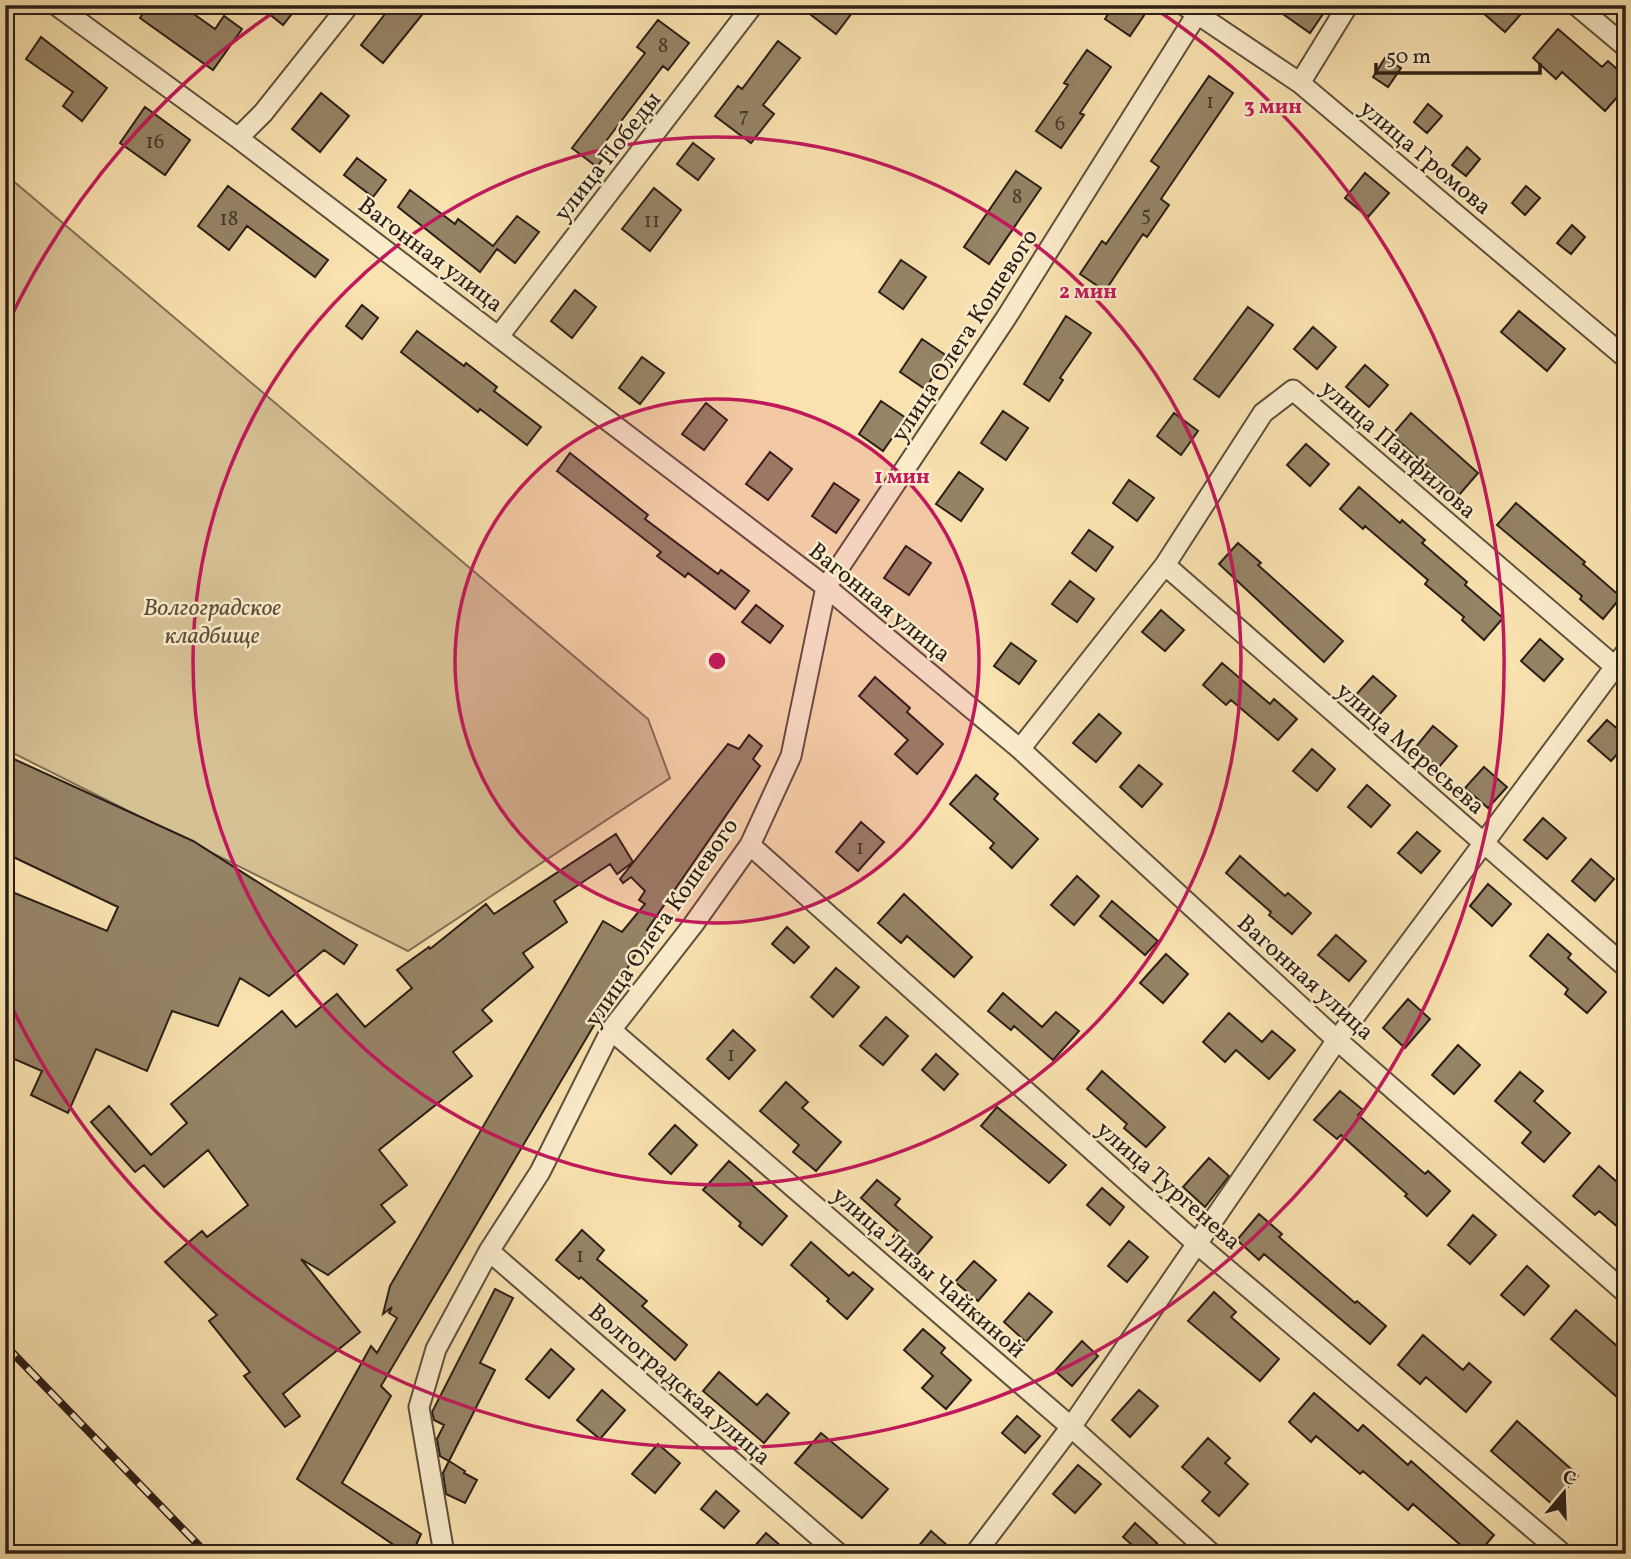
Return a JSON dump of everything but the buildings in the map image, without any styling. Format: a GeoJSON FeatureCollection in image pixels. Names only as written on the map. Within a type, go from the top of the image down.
{"type":"FeatureCollection","features":[{"type":"Feature","properties":{"kind":"street","name":"Вагонная улица"},"geometry":{"type":"LineString","coordinates":[[55,5],[238,138],[826,587],[1020,749],[1337,1040],[1626,1293]]}},
{"type":"Feature","properties":{"kind":"street"},"geometry":{"type":"LineString","coordinates":[[238,138],[263,113],[349,5]]}},
{"type":"Feature","properties":{"kind":"street","name":"улица Победы"},"geometry":{"type":"LineString","coordinates":[[499,336],[753,5]]}},
{"type":"Feature","properties":{"kind":"street"},"geometry":{"type":"LineString","coordinates":[[1300,83],[1348,5]]}},
{"type":"Feature","properties":{"kind":"street"},"geometry":{"type":"LineString","coordinates":[[1576,5],[1626,47]]}},
{"type":"Feature","properties":{"kind":"street","name":"улица Громова"},"geometry":{"type":"LineString","coordinates":[[1190,9],[1300,83],[1626,358]]}},
{"type":"Feature","properties":{"kind":"street","name":"улица Олега Кошевого"},"geometry":{"type":"LineString","coordinates":[[444,1554],[419,1407],[436,1349],[489,1251],[540,1172],[611,1030],[694,925],[750,845],[791,755],[826,587],[1006,318],[1190,9]]}},
{"type":"Feature","properties":{"kind":"street","name":"улица Панфилова"},"geometry":{"type":"LineString","coordinates":[[1020,749],[1165,565],[1263,413],[1293,390],[1622,665]]}},
{"type":"Feature","properties":{"kind":"street","name":"улица Мересьева"},"geometry":{"type":"LineString","coordinates":[[1165,565],[1626,968]]}},
{"type":"Feature","properties":{"kind":"street"},"geometry":{"type":"LineString","coordinates":[[975,1554],[1071,1427],[1337,1040],[1483,844],[1622,665]]}},
{"type":"Feature","properties":{"kind":"street","name":"улица Тургенева"},"geometry":{"type":"LineString","coordinates":[[750,845],[1196,1243],[1563,1554]]}},
{"type":"Feature","properties":{"kind":"street","name":"улица Лизы Чайкиной"},"geometry":{"type":"LineString","coordinates":[[611,1030],[1071,1427],[1212,1554]]}},
{"type":"Feature","properties":{"kind":"street","name":"Волгоградская улица"},"geometry":{"type":"LineString","coordinates":[[489,1251],[839,1554]]}},
{"type":"Feature","properties":{"kind":"green space","name":"Волгоградское кладбище"},"geometry":{"type":"Polygon","coordinates":[[[5,174],[648,719],[670,778],[408,951],[5,749],[5,174]]]}},
{"type":"Feature","properties":{"kind":"railway"},"geometry":{"type":"LineString","coordinates":[[5,1345],[207,1554]]}}]}
